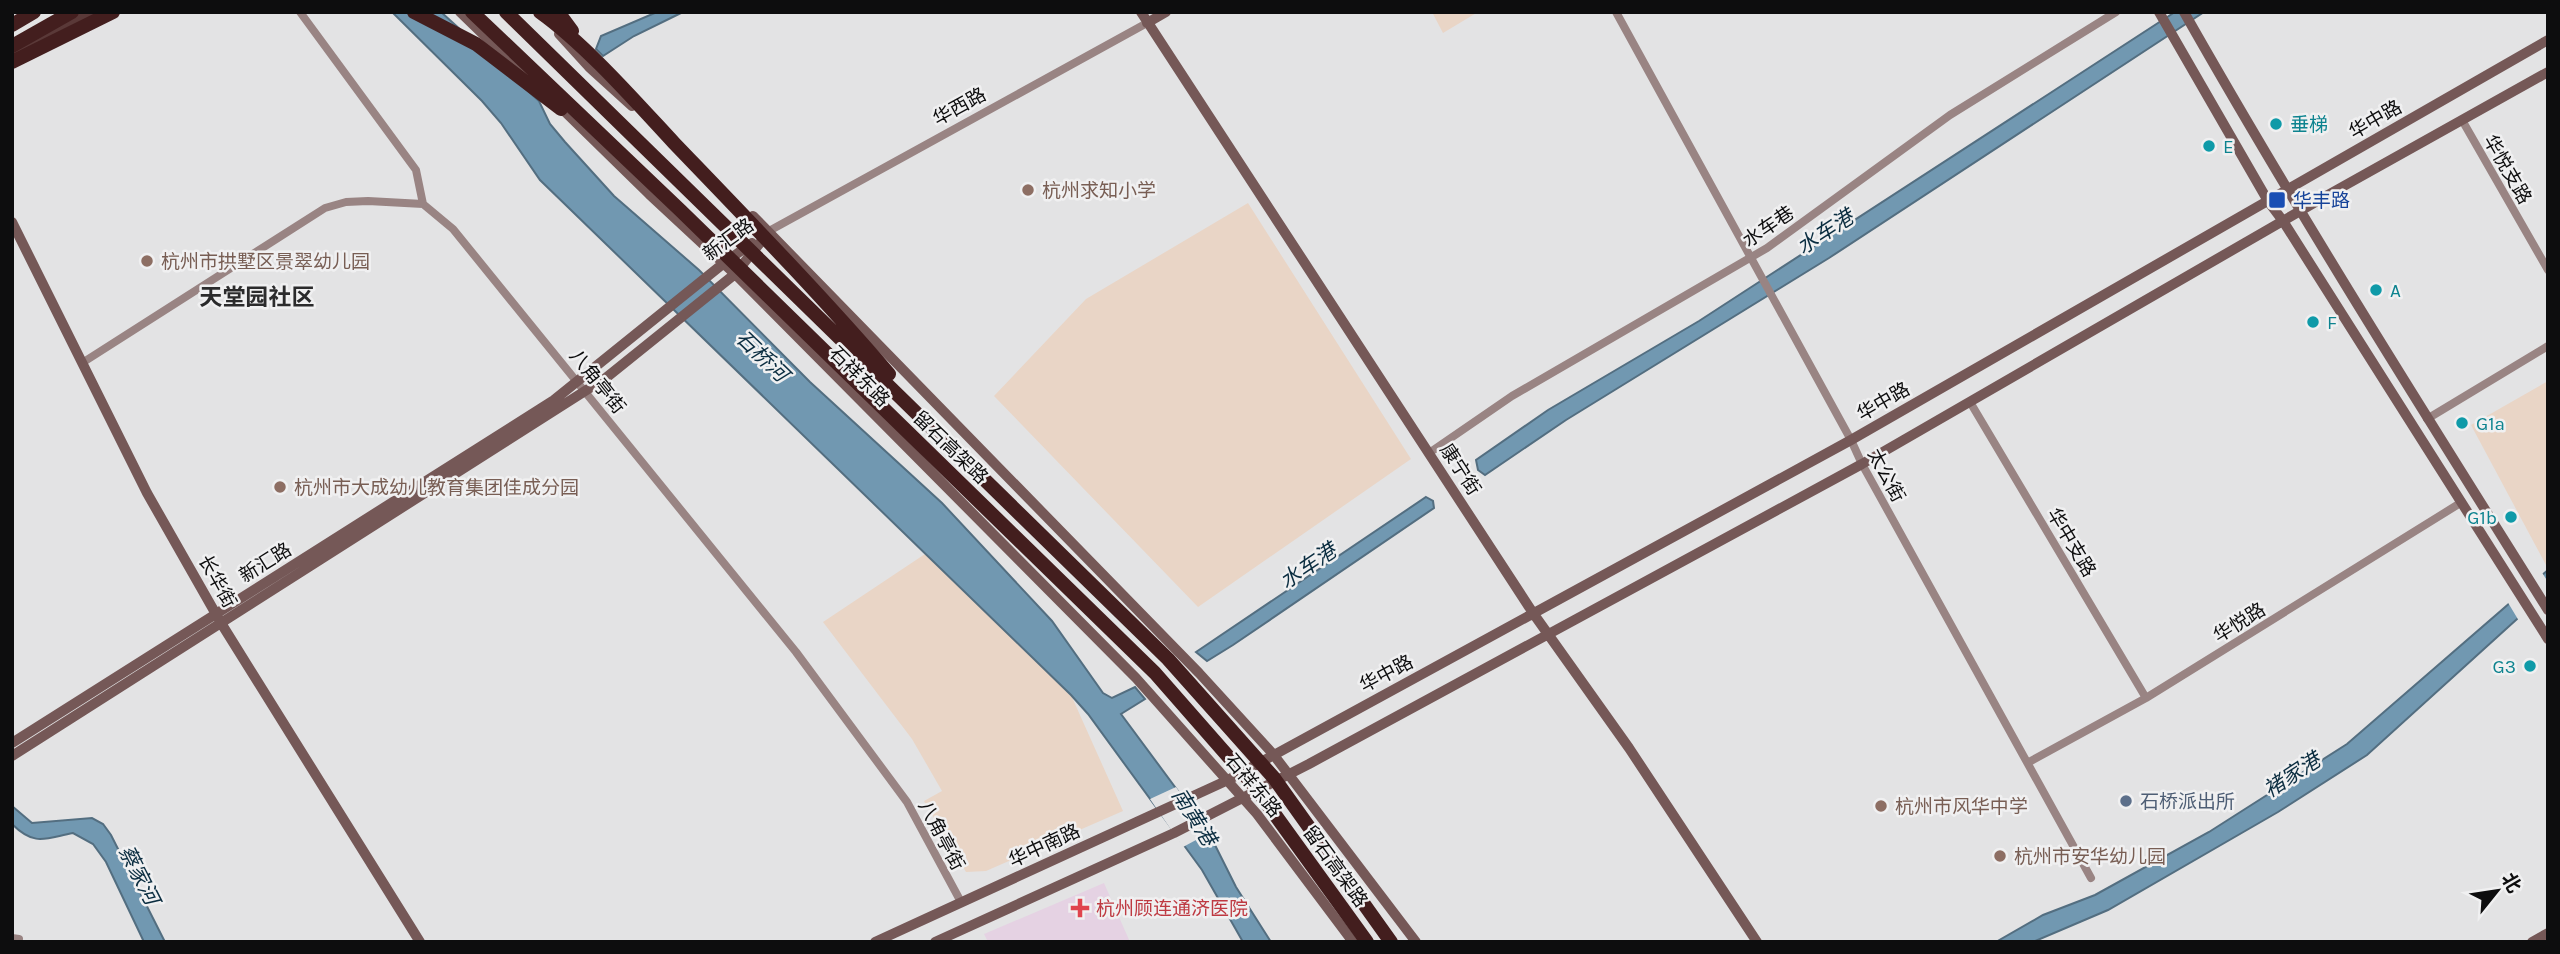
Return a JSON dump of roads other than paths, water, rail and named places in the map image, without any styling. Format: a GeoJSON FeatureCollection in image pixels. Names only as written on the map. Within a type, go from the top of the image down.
{"type":"FeatureCollection","features":[{"type":"Feature","properties":{"kind":"highway"},"geometry":{"type":"LineString","coordinates":[[12,25],[34,12]]}},
{"type":"Feature","properties":{"kind":"highway"},"geometry":{"type":"LineString","coordinates":[[12,46],[72,12]]}},
{"type":"Feature","properties":{"kind":"highway"},"geometry":{"type":"LineString","coordinates":[[12,62],[113,12]]}},
{"type":"Feature","properties":{"kind":"highway"},"geometry":{"type":"LineString","coordinates":[[414,12],[449,29],[501,62],[680,209]]}},
{"type":"Feature","properties":{"kind":"highway","name":"留石高架路"},"geometry":{"type":"LineString","coordinates":[[472,12],[680,209],[1155,673],[1255,787],[1367,942]]}},
{"type":"Feature","properties":{"kind":"highway","name":"留石高架路"},"geometry":{"type":"LineString","coordinates":[[506,12],[1168,659],[1274,778],[1391,942]]}},
{"type":"Feature","properties":{"kind":"highway"},"geometry":{"type":"LineString","coordinates":[[539,12],[594,60],[825,301],[951,446]]}},
{"type":"Feature","properties":{"kind":"highway"},"geometry":{"type":"LineString","coordinates":[[558,12],[594,60]]}},
{"type":"Feature","properties":{"kind":"main road"},"geometry":{"type":"LineString","coordinates":[[12,55],[90,12]]}},
{"type":"Feature","properties":{"kind":"main road","name":"石祥东路"},"geometry":{"type":"LineString","coordinates":[[460,12],[724,263],[1136,678],[1244,798],[1353,942]]}},
{"type":"Feature","properties":{"kind":"main road","name":"石祥东路"},"geometry":{"type":"LineString","coordinates":[[539,12],[589,67],[769,231],[1179,652],[1273,754],[1416,942]]}},
{"type":"Feature","properties":{"kind":"main road","name":"康宁街"},"geometry":{"type":"LineString","coordinates":[[1141,12],[1533,613],[1629,748],[1757,942]]}},
{"type":"Feature","properties":{"kind":"main road","name":"华西路"},"geometry":{"type":"LineString","coordinates":[[1147,23],[1166,12]]}},
{"type":"Feature","properties":{"kind":"main road"},"geometry":{"type":"LineString","coordinates":[[2159,12],[2268,201],[2548,639]]}},
{"type":"Feature","properties":{"kind":"main road"},"geometry":{"type":"LineString","coordinates":[[2184,12],[2299,212],[2548,610]]}},
{"type":"Feature","properties":{"kind":"main road","name":"华中路"},"geometry":{"type":"LineString","coordinates":[[1228,780],[1851,440],[2548,40]]}},
{"type":"Feature","properties":{"kind":"main road"},"geometry":{"type":"LineString","coordinates":[[935,942],[1200,821],[1289,775],[1861,464],[2548,72]]}},
{"type":"Feature","properties":{"kind":"main road","name":"长华街"},"geometry":{"type":"LineString","coordinates":[[12,222],[147,493],[219,618],[420,942]]}},
{"type":"Feature","properties":{"kind":"main road","name":"新汇路"},"geometry":{"type":"LineString","coordinates":[[12,756],[554,400],[724,263],[769,231]]}},
{"type":"Feature","properties":{"kind":"main road","name":"新汇路"},"geometry":{"type":"LineString","coordinates":[[12,743],[586,391],[735,274],[769,231]]}},
{"type":"Feature","properties":{"kind":"main road","name":"华中南路"},"geometry":{"type":"LineString","coordinates":[[875,942],[1228,780]]}},
{"type":"Feature","properties":{"kind":"main road"},"geometry":{"type":"LineString","coordinates":[[2532,942],[2548,933]]}},
{"type":"Feature","properties":{"kind":"street"},"geometry":{"type":"LineString","coordinates":[[82,363],[325,208],[346,202],[368,201],[423,204],[416,170],[300,12]]}},
{"type":"Feature","properties":{"kind":"street","name":"太公街"},"geometry":{"type":"LineString","coordinates":[[1616,12],[1779,307],[1851,440],[1861,464],[2029,762],[2091,878]]}},
{"type":"Feature","properties":{"kind":"street","name":"水车巷"},"geometry":{"type":"LineString","coordinates":[[1429,453],[1512,396],[1751,257],[1950,115],[2116,12]]}},
{"type":"Feature","properties":{"kind":"street","name":"华西路"},"geometry":{"type":"LineString","coordinates":[[769,231],[1147,23]]}},
{"type":"Feature","properties":{"kind":"street","name":"华悦支路"},"geometry":{"type":"LineString","coordinates":[[2462,120],[2548,270]]}},
{"type":"Feature","properties":{"kind":"street","name":"八角亭街"},"geometry":{"type":"LineString","coordinates":[[423,204],[453,229],[796,652],[907,802],[961,902]]}},
{"type":"Feature","properties":{"kind":"street"},"geometry":{"type":"LineString","coordinates":[[2427,419],[2548,346]]}},
{"type":"Feature","properties":{"kind":"street","name":"华中支路"},"geometry":{"type":"LineString","coordinates":[[1970,402],[2146,698]]}},
{"type":"Feature","properties":{"kind":"street","name":"华悦路"},"geometry":{"type":"LineString","coordinates":[[2029,762],[2146,698],[2462,502]]}},
{"type":"Feature","properties":{"kind":"water"},"geometry":{"type":"Polygon","coordinates":[[[392,12],[441,12],[539,101],[550,124],[614,196],[699,270],[810,382],[942,503],[1052,621],[1103,693],[1112,698],[1135,687],[1145,699],[1121,714],[1209,833],[1236,887],[1271,942],[1243,942],[1202,870],[1088,714],[1071,695],[540,180],[501,123],[482,101],[392,12]]]}},
{"type":"Feature","properties":{"kind":"water"},"geometry":{"type":"Polygon","coordinates":[[[657,12],[683,12],[634,36],[603,56],[596,49],[601,36],[657,12]]]}},
{"type":"Feature","properties":{"kind":"water"},"geometry":{"type":"Polygon","coordinates":[[[2175,12],[2204,12],[1829,258],[1566,420],[1485,475],[1478,470],[1476,460],[1548,410],[1699,321],[2175,12]]]}},
{"type":"Feature","properties":{"kind":"water"},"geometry":{"type":"Polygon","coordinates":[[[1426,497],[1433,501],[1434,508],[1233,645],[1207,661],[1196,652],[1426,497]]]}},
{"type":"Feature","properties":{"kind":"water"},"geometry":{"type":"Polygon","coordinates":[[[2548,570],[2548,591],[2367,755],[2278,812],[2108,910],[2033,942],[1996,942],[2043,915],[2095,895],[2209,832],[2347,744],[2548,570]]]}},
{"type":"Feature","properties":{"kind":"water"},"geometry":{"type":"Polygon","coordinates":[[[12,806],[32,823],[92,818],[103,824],[165,942],[144,942],[106,862],[93,844],[73,833],[41,839],[27,836],[12,824],[12,806]]]}},
{"type":"Feature","properties":{"kind":"place","name":"垂梯"},"geometry":{"type":"Point","coordinates":[2276,124]}},
{"type":"Feature","properties":{"kind":"place","name":"E"},"geometry":{"type":"Point","coordinates":[2209,146]}},
{"type":"Feature","properties":{"kind":"place","name":"杭州求知小学"},"geometry":{"type":"Point","coordinates":[1028,190]}},
{"type":"Feature","properties":{"kind":"place","name":"华丰路"},"geometry":{"type":"Point","coordinates":[2277,200]}},
{"type":"Feature","properties":{"kind":"place","name":"杭州市拱墅区景翠幼儿园"},"geometry":{"type":"Point","coordinates":[147,261]}},
{"type":"Feature","properties":{"kind":"place","name":"A"},"geometry":{"type":"Point","coordinates":[2376,290]}},
{"type":"Feature","properties":{"kind":"place","name":"F"},"geometry":{"type":"Point","coordinates":[2313,322]}},
{"type":"Feature","properties":{"kind":"place","name":"G1a"},"geometry":{"type":"Point","coordinates":[2462,423]}},
{"type":"Feature","properties":{"kind":"place","name":"杭州市大成幼儿教育集团佳成分园"},"geometry":{"type":"Point","coordinates":[280,487]}},
{"type":"Feature","properties":{"kind":"place","name":"G1b"},"geometry":{"type":"Point","coordinates":[2511,517]}},
{"type":"Feature","properties":{"kind":"place","name":"G3"},"geometry":{"type":"Point","coordinates":[2530,666]}},
{"type":"Feature","properties":{"kind":"place","name":"石桥派出所"},"geometry":{"type":"Point","coordinates":[2126,801]}},
{"type":"Feature","properties":{"kind":"place","name":"杭州市风华中学"},"geometry":{"type":"Point","coordinates":[1881,806]}},
{"type":"Feature","properties":{"kind":"place","name":"杭州市安华幼儿园"},"geometry":{"type":"Point","coordinates":[2000,856]}},
{"type":"Feature","properties":{"kind":"place","name":"杭州顾连通济医院"},"geometry":{"type":"Point","coordinates":[1080,908]}},
{"type":"Feature","properties":{"kind":"district","name":"天堂园社区"},"geometry":{"type":"Point","coordinates":[257,297]}},
{"type":"Feature","properties":{"kind":"water label","name":"水车港"},"geometry":{"type":"Point","coordinates":[1825,232]}},
{"type":"Feature","properties":{"kind":"water label","name":"石桥河"},"geometry":{"type":"Point","coordinates":[762,356]}},
{"type":"Feature","properties":{"kind":"water label","name":"水车港"},"geometry":{"type":"Point","coordinates":[1308,566]}},
{"type":"Feature","properties":{"kind":"water label","name":"褚家港"},"geometry":{"type":"Point","coordinates":[2292,775]}},
{"type":"Feature","properties":{"kind":"water label","name":"南黄港"},"geometry":{"type":"Point","coordinates":[1194,817]}},
{"type":"Feature","properties":{"kind":"water label","name":"蔡家河"},"geometry":{"type":"Point","coordinates":[139,875]}}]}
